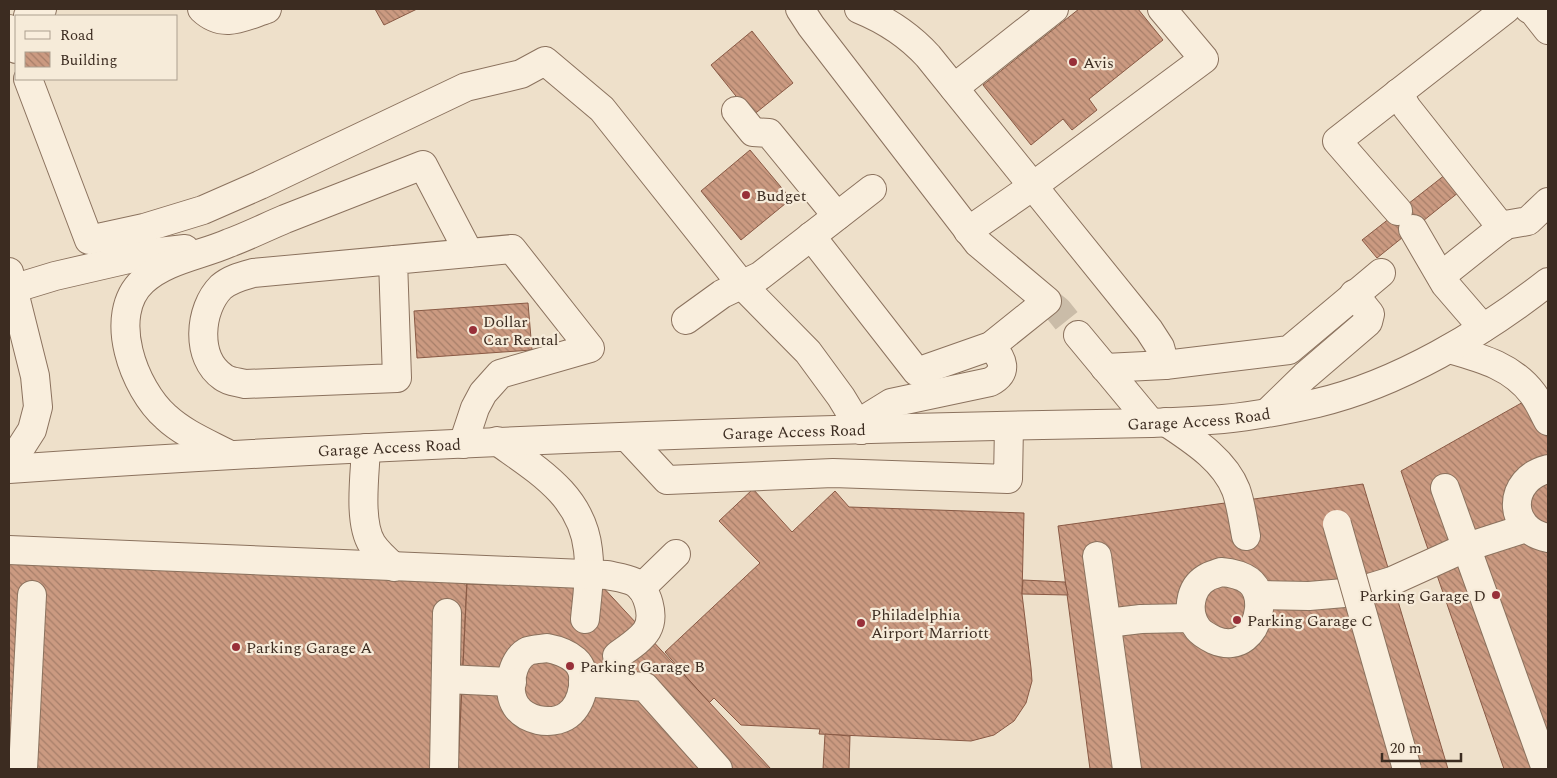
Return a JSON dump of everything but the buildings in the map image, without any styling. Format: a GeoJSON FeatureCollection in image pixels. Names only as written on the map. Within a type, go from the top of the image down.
{"type":"FeatureCollection","features":[{"type":"Feature","properties":{"kind":"street"},"geometry":{"type":"LineString","coordinates":[[30,15],[42,9]]}},
{"type":"Feature","properties":{"kind":"street"},"geometry":{"type":"LineString","coordinates":[[202,9],[217,19],[226,20],[236,20],[266,9]]}},
{"type":"Feature","properties":{"kind":"street"},"geometry":{"type":"LineString","coordinates":[[800,9],[811,26],[978,243],[1047,301],[991,346],[917,372],[811,236]]}},
{"type":"Feature","properties":{"kind":"street"},"geometry":{"type":"LineString","coordinates":[[859,9],[889,22],[904,32],[928,56],[1149,330],[1160,347],[1165,365]]}},
{"type":"Feature","properties":{"kind":"street"},"geometry":{"type":"LineString","coordinates":[[954,88],[1054,9]]}},
{"type":"Feature","properties":{"kind":"street"},"geometry":{"type":"LineString","coordinates":[[968,231],[1033,186],[1204,59],[1162,9]]}},
{"type":"Feature","properties":{"kind":"street"},"geometry":{"type":"LineString","coordinates":[[1483,328],[1445,284],[1406,220],[1337,141],[1506,9]]}},
{"type":"Feature","properties":{"kind":"street"},"geometry":{"type":"LineString","coordinates":[[1529,9],[1533,11],[1548,30]]}},
{"type":"Feature","properties":{"kind":"street"},"geometry":{"type":"LineString","coordinates":[[9,29],[15,46]]}},
{"type":"Feature","properties":{"kind":"street"},"geometry":{"type":"LineString","coordinates":[[28,80],[89,240],[162,223],[203,210],[260,185],[466,87],[521,74],[545,61],[602,109],[742,285],[808,352],[841,397],[861,430],[870,416],[891,403],[990,382],[996,379],[1001,372],[1002,363],[991,346]]}},
{"type":"Feature","properties":{"kind":"street"},"geometry":{"type":"LineString","coordinates":[[1398,93],[1407,108],[1502,228]]}},
{"type":"Feature","properties":{"kind":"street"},"geometry":{"type":"LineString","coordinates":[[736,111],[753,132],[769,133],[836,216]]}},
{"type":"Feature","properties":{"kind":"street"},"geometry":{"type":"LineString","coordinates":[[228,454],[166,418],[152,402],[140,383],[128,351],[125,319],[131,298],[144,280],[165,267],[229,244],[283,220],[423,165],[469,253]]}},
{"type":"Feature","properties":{"kind":"street"},"geometry":{"type":"LineString","coordinates":[[686,320],[722,294],[760,276],[872,189]]}},
{"type":"Feature","properties":{"kind":"street"},"geometry":{"type":"LineString","coordinates":[[1441,276],[1505,225],[1528,222],[1548,202]]}},
{"type":"Feature","properties":{"kind":"street"},"geometry":{"type":"LineString","coordinates":[[9,467],[32,430],[38,407],[35,376],[10,284],[55,276],[159,252],[229,244]]}},
{"type":"Feature","properties":{"kind":"street"},"geometry":{"type":"LineString","coordinates":[[393,260],[397,378],[245,384],[225,379],[218,374],[212,366],[204,346],[204,322],[207,311],[217,292],[230,280],[253,273],[393,260],[512,249],[590,348],[500,374],[483,393],[475,408],[463,444]]}},
{"type":"Feature","properties":{"kind":"street"},"geometry":{"type":"LineString","coordinates":[[1105,368],[1165,365],[1289,350],[1380,273]]}},
{"type":"Feature","properties":{"kind":"street","name":"Garage Access Road"},"geometry":{"type":"LineString","coordinates":[[9,467],[497,441],[1225,419],[1319,402],[1368,386],[1449,349],[1483,328],[1548,282]]}},
{"type":"Feature","properties":{"kind":"street"},"geometry":{"type":"LineString","coordinates":[[1268,412],[1305,376],[1368,322],[1370,314],[1354,294]]}},
{"type":"Feature","properties":{"kind":"street"},"geometry":{"type":"LineString","coordinates":[[1078,335],[1105,368],[1158,422],[1211,456],[1226,473],[1236,490],[1246,536]]}},
{"type":"Feature","properties":{"kind":"street"},"geometry":{"type":"LineString","coordinates":[[1449,349],[1476,356],[1512,372],[1534,395],[1548,421]]}},
{"type":"Feature","properties":{"kind":"street"},"geometry":{"type":"LineString","coordinates":[[627,437],[667,480],[833,473],[1008,479],[1009,426]]}},
{"type":"Feature","properties":{"kind":"street"},"geometry":{"type":"LineString","coordinates":[[497,441],[558,487],[568,499],[583,526],[587,539],[589,574],[585,619]]}},
{"type":"Feature","properties":{"kind":"street"},"geometry":{"type":"LineString","coordinates":[[366,448],[365,510],[368,533],[371,543],[394,567]]}},
{"type":"Feature","properties":{"kind":"street"},"geometry":{"type":"LineString","coordinates":[[1537,533],[1521,521],[1517,508],[1517,499],[1526,481],[1533,475],[1548,469]]}},
{"type":"Feature","properties":{"kind":"street"},"geometry":{"type":"LineString","coordinates":[[1446,488],[1546,769]]}},
{"type":"Feature","properties":{"kind":"street"},"geometry":{"type":"LineString","coordinates":[[1337,524],[1407,769]]}},
{"type":"Feature","properties":{"kind":"street"},"geometry":{"type":"LineString","coordinates":[[1259,595],[1309,596],[1356,592],[1392,580],[1467,547],[1537,533]]}},
{"type":"Feature","properties":{"kind":"street"},"geometry":{"type":"LineString","coordinates":[[9,550],[608,575],[634,582],[641,588],[650,610],[649,625],[646,632],[618,656]]}},
{"type":"Feature","properties":{"kind":"street"},"geometry":{"type":"LineString","coordinates":[[641,588],[676,554]]}},
{"type":"Feature","properties":{"kind":"street"},"geometry":{"type":"LineString","coordinates":[[1097,556],[1127,769]]}},
{"type":"Feature","properties":{"kind":"street"},"geometry":{"type":"LineString","coordinates":[[1220,572],[1249,580],[1256,587],[1259,595],[1256,624],[1252,632],[1244,638],[1235,642],[1216,641],[1199,631],[1192,618],[1190,607],[1195,590],[1205,578],[1220,572]]}},
{"type":"Feature","properties":{"kind":"street"},"geometry":{"type":"LineString","coordinates":[[23,769],[19,661],[32,595]]}},
{"type":"Feature","properties":{"kind":"street"},"geometry":{"type":"LineString","coordinates":[[444,769],[448,613]]}},
{"type":"Feature","properties":{"kind":"street"},"geometry":{"type":"LineString","coordinates":[[1106,623],[1141,619],[1192,618]]}},
{"type":"Feature","properties":{"kind":"street"},"geometry":{"type":"LineString","coordinates":[[548,648],[560,650],[576,660],[581,668],[583,682],[579,698],[569,715],[552,721],[532,718],[518,709],[513,702],[512,682],[515,666],[520,657],[528,651],[548,648]]}},
{"type":"Feature","properties":{"kind":"street"},"geometry":{"type":"LineString","coordinates":[[446,680],[512,682]]}},
{"type":"Feature","properties":{"kind":"street"},"geometry":{"type":"LineString","coordinates":[[583,682],[645,686],[718,769]]}},
{"type":"Feature","properties":{"kind":"tunnel"},"geometry":{"type":"LineString","coordinates":[[1047,301],[1058,310],[1078,335]]}},
{"type":"Feature","properties":{"kind":"place","name":"Avis"},"geometry":{"type":"Point","coordinates":[1073,62]}},
{"type":"Feature","properties":{"kind":"place","name":"Budget"},"geometry":{"type":"Point","coordinates":[746,195]}},
{"type":"Feature","properties":{"kind":"place","name":"Dollar Car Rental"},"geometry":{"type":"Point","coordinates":[473,330]}},
{"type":"Feature","properties":{"kind":"place","name":"Parking Garage D"},"geometry":{"type":"Point","coordinates":[1496,595]}},
{"type":"Feature","properties":{"kind":"place","name":"Parking Garage C"},"geometry":{"type":"Point","coordinates":[1237,620]}},
{"type":"Feature","properties":{"kind":"place","name":"Philadelphia Airport Marriott"},"geometry":{"type":"Point","coordinates":[861,623]}},
{"type":"Feature","properties":{"kind":"place","name":"Parking Garage A"},"geometry":{"type":"Point","coordinates":[236,647]}},
{"type":"Feature","properties":{"kind":"place","name":"Parking Garage B"},"geometry":{"type":"Point","coordinates":[570,666]}}]}
